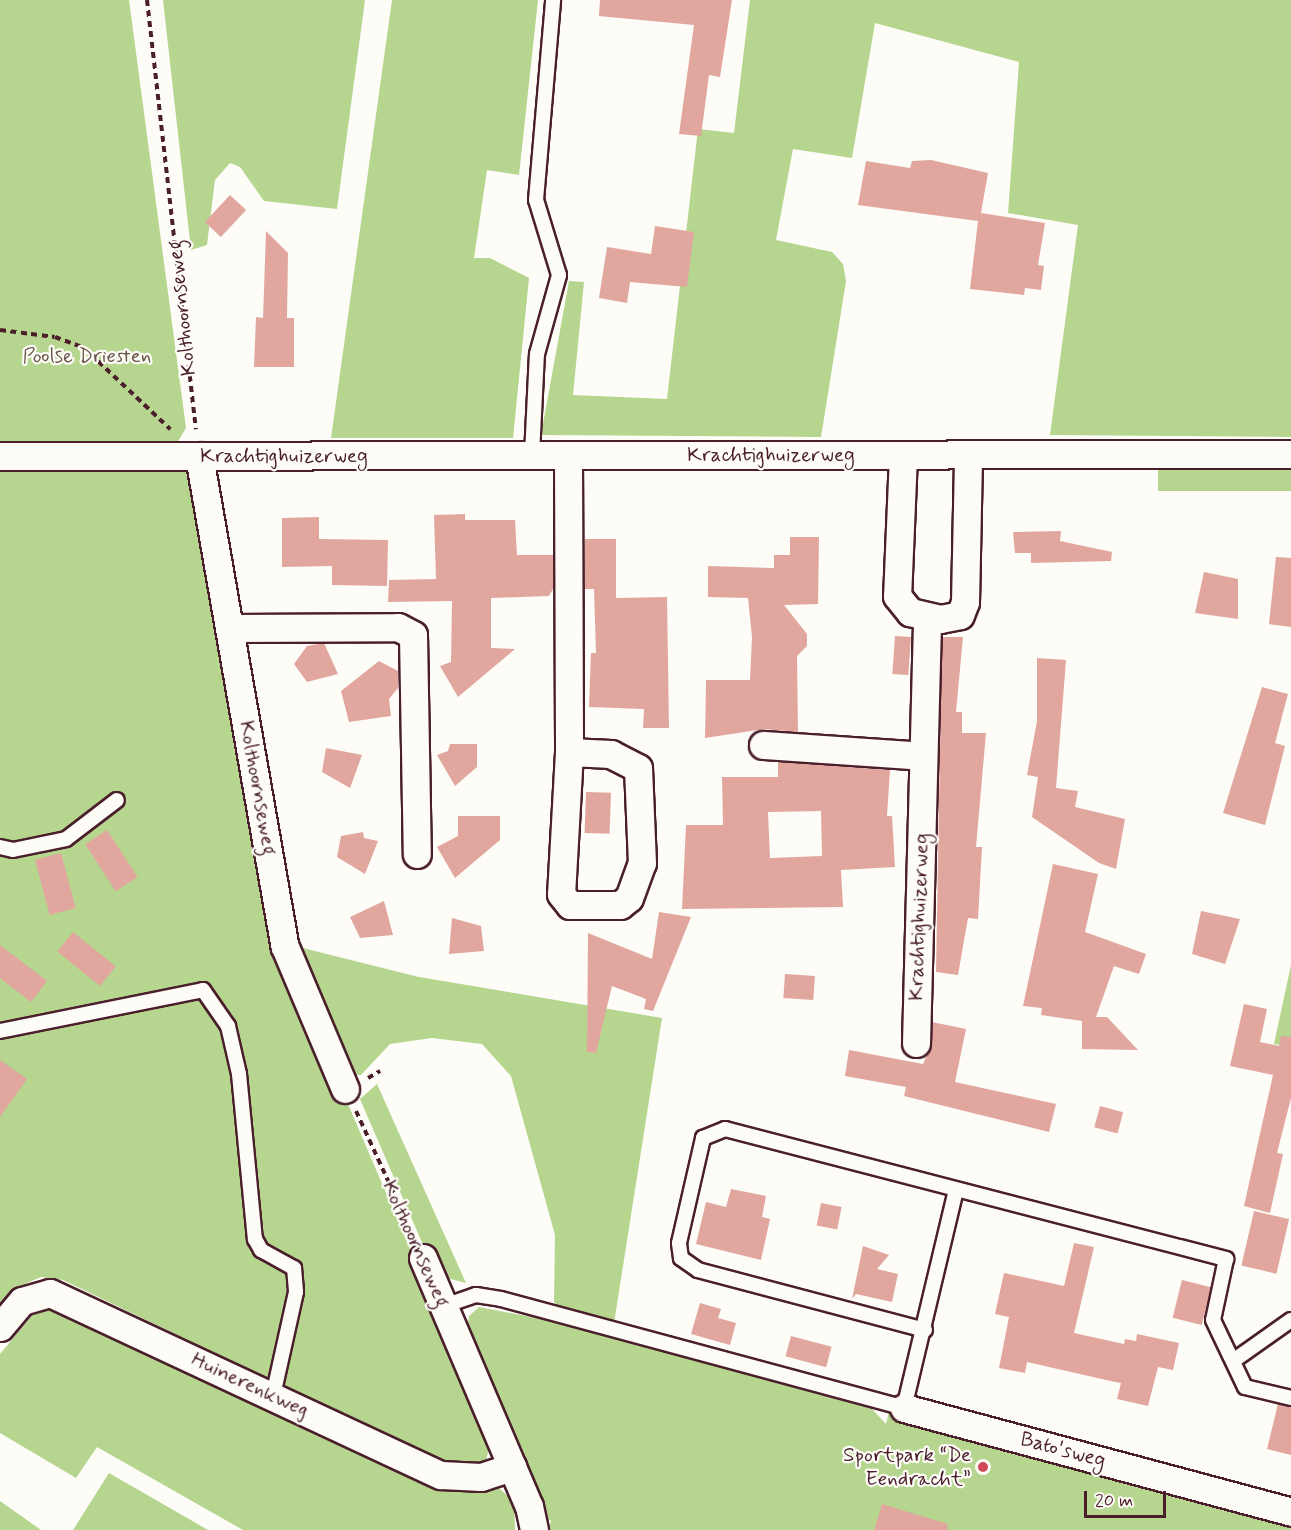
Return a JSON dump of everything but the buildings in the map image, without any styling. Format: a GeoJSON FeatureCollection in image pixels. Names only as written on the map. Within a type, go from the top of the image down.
{"type":"FeatureCollection","features":[{"type":"Feature","properties":{"kind":"street","name":"Krachtighuizerweg"},"geometry":{"type":"LineString","coordinates":[[0,456],[1291,454]]}},
{"type":"Feature","properties":{"kind":"street"},"geometry":{"type":"LineString","coordinates":[[568,455],[569,752],[562,898],[570,905],[620,905],[629,898],[642,863],[638,768],[624,757],[569,752]]}},
{"type":"Feature","properties":{"kind":"street"},"geometry":{"type":"LineString","coordinates":[[903,455],[897,596],[910,612],[927,618],[956,618],[963,610],[968,455]]}},
{"type":"Feature","properties":{"kind":"street","name":"Kolthoornseweg"},"geometry":{"type":"LineString","coordinates":[[199,456],[231,628],[285,947],[345,1089]]}},
{"type":"Feature","properties":{"kind":"street","name":"Krachtighuizerweg"},"geometry":{"type":"LineString","coordinates":[[916,1043],[927,618]]}},
{"type":"Feature","properties":{"kind":"street"},"geometry":{"type":"LineString","coordinates":[[231,628],[398,627],[413,635],[417,854]]}},
{"type":"Feature","properties":{"kind":"street"},"geometry":{"type":"LineString","coordinates":[[762,745],[923,756]]}},
{"type":"Feature","properties":{"kind":"street","name":"Kolthoornseweg"},"geometry":{"type":"LineString","coordinates":[[423,1258],[512,1467],[534,1530]]}},
{"type":"Feature","properties":{"kind":"street","name":"Huinerenkweg"},"geometry":{"type":"LineString","coordinates":[[0,1327],[22,1301],[50,1293],[441,1475],[481,1477],[512,1467]]}},
{"type":"Feature","properties":{"kind":"street","name":"Bato'sweg"},"geometry":{"type":"LineString","coordinates":[[904,1408],[1291,1512]]}},
{"type":"Feature","properties":{"kind":"lane"},"geometry":{"type":"LineString","coordinates":[[532,455],[536,364],[560,275],[536,200],[553,0]]}},
{"type":"Feature","properties":{"kind":"lane"},"geometry":{"type":"LineString","coordinates":[[0,847],[13,850],[66,839],[117,800]]}},
{"type":"Feature","properties":{"kind":"lane"},"geometry":{"type":"LineString","coordinates":[[0,1031],[203,990],[228,1026],[239,1074],[255,1239],[261,1250],[294,1268],[296,1292],[273,1396]]}},
{"type":"Feature","properties":{"kind":"lane"},"geometry":{"type":"LineString","coordinates":[[925,1330],[698,1270],[681,1258],[679,1243],[703,1138],[725,1129],[1226,1259],[1213,1320],[1245,1387],[1291,1398]]}},
{"type":"Feature","properties":{"kind":"lane"},"geometry":{"type":"LineString","coordinates":[[444,1306],[476,1295],[501,1299],[904,1408],[925,1330],[956,1190]]}},
{"type":"Feature","properties":{"kind":"lane"},"geometry":{"type":"LineString","coordinates":[[1233,1361],[1291,1320]]}},
{"type":"Feature","properties":{"kind":"path","name":"Kolthoornseweg"},"geometry":{"type":"LineString","coordinates":[[147,0],[199,456]]}},
{"type":"Feature","properties":{"kind":"path"},"geometry":{"type":"LineString","coordinates":[[0,330],[83,347],[199,456]]}},
{"type":"Feature","properties":{"kind":"path","name":"Kolthoornseweg"},"geometry":{"type":"LineString","coordinates":[[345,1089],[423,1258]]}},
{"type":"Feature","properties":{"kind":"green space","name":"Poolse Driesten"},"geometry":{"type":"Polygon","coordinates":[[[0,0],[129,0],[186,428],[177,443],[0,445],[0,0]]]}},
{"type":"Feature","properties":{"kind":"green space"},"geometry":{"type":"Polygon","coordinates":[[[163,0],[365,0],[337,209],[264,201],[240,167],[230,163],[215,180],[207,245],[191,250],[163,0]]]}},
{"type":"Feature","properties":{"kind":"green space"},"geometry":{"type":"Polygon","coordinates":[[[392,0],[538,0],[519,175],[487,170],[474,258],[490,258],[529,278],[513,438],[331,438],[392,0]]]}},
{"type":"Feature","properties":{"kind":"green space"},"geometry":{"type":"Polygon","coordinates":[[[750,0],[1291,0],[1291,437],[1050,435],[1078,225],[1008,213],[1019,62],[875,23],[852,158],[793,149],[776,240],[832,252],[843,264],[846,281],[821,437],[541,435],[569,281],[584,282],[573,395],[667,399],[698,129],[734,133],[750,0]]]}},
{"type":"Feature","properties":{"kind":"green space"},"geometry":{"type":"Polygon","coordinates":[[[1158,465],[1291,465],[1291,491],[1158,491],[1158,465]]]}},
{"type":"Feature","properties":{"kind":"green space"},"geometry":{"type":"Polygon","coordinates":[[[194,466],[234,747],[279,943],[491,1438],[485,1466],[450,1462],[388,1436],[63,1280],[41,1277],[20,1286],[0,1310],[0,469],[194,466]]]}},
{"type":"Feature","properties":{"kind":"green space"},"geometry":{"type":"Polygon","coordinates":[[[291,945],[419,977],[662,1018],[612,1336],[872,1409],[886,1424],[889,1412],[1291,1522],[1291,1530],[549,1530],[551,1520],[543,1520],[466,1337],[469,1316],[479,1307],[579,1326],[554,1302],[555,1235],[511,1076],[482,1044],[432,1038],[390,1044],[361,1075],[350,1075],[291,945]]]}},
{"type":"Feature","properties":{"kind":"green space"},"geometry":{"type":"Polygon","coordinates":[[[1291,965],[1291,1047],[1274,1044],[1291,965]]]}},
{"type":"Feature","properties":{"kind":"green space"},"geometry":{"type":"Polygon","coordinates":[[[377,1084],[466,1283],[447,1278],[430,1261],[360,1099],[377,1084]]]}},
{"type":"Feature","properties":{"kind":"green space"},"geometry":{"type":"Polygon","coordinates":[[[49,1306],[371,1459],[499,1488],[514,1502],[515,1530],[243,1530],[97,1447],[76,1478],[0,1433],[0,1354],[36,1311],[49,1306]]]}},
{"type":"Feature","properties":{"kind":"green space"},"geometry":{"type":"Polygon","coordinates":[[[109,1473],[208,1530],[73,1530],[109,1473]]]}},
{"type":"Feature","properties":{"kind":"green space"},"geometry":{"type":"Polygon","coordinates":[[[0,1501],[41,1530],[0,1530],[0,1501]]]}},
{"type":"Feature","properties":{"kind":"place","name":"Sportpark “De Eendracht”"},"geometry":{"type":"Point","coordinates":[983,1467]}}]}
